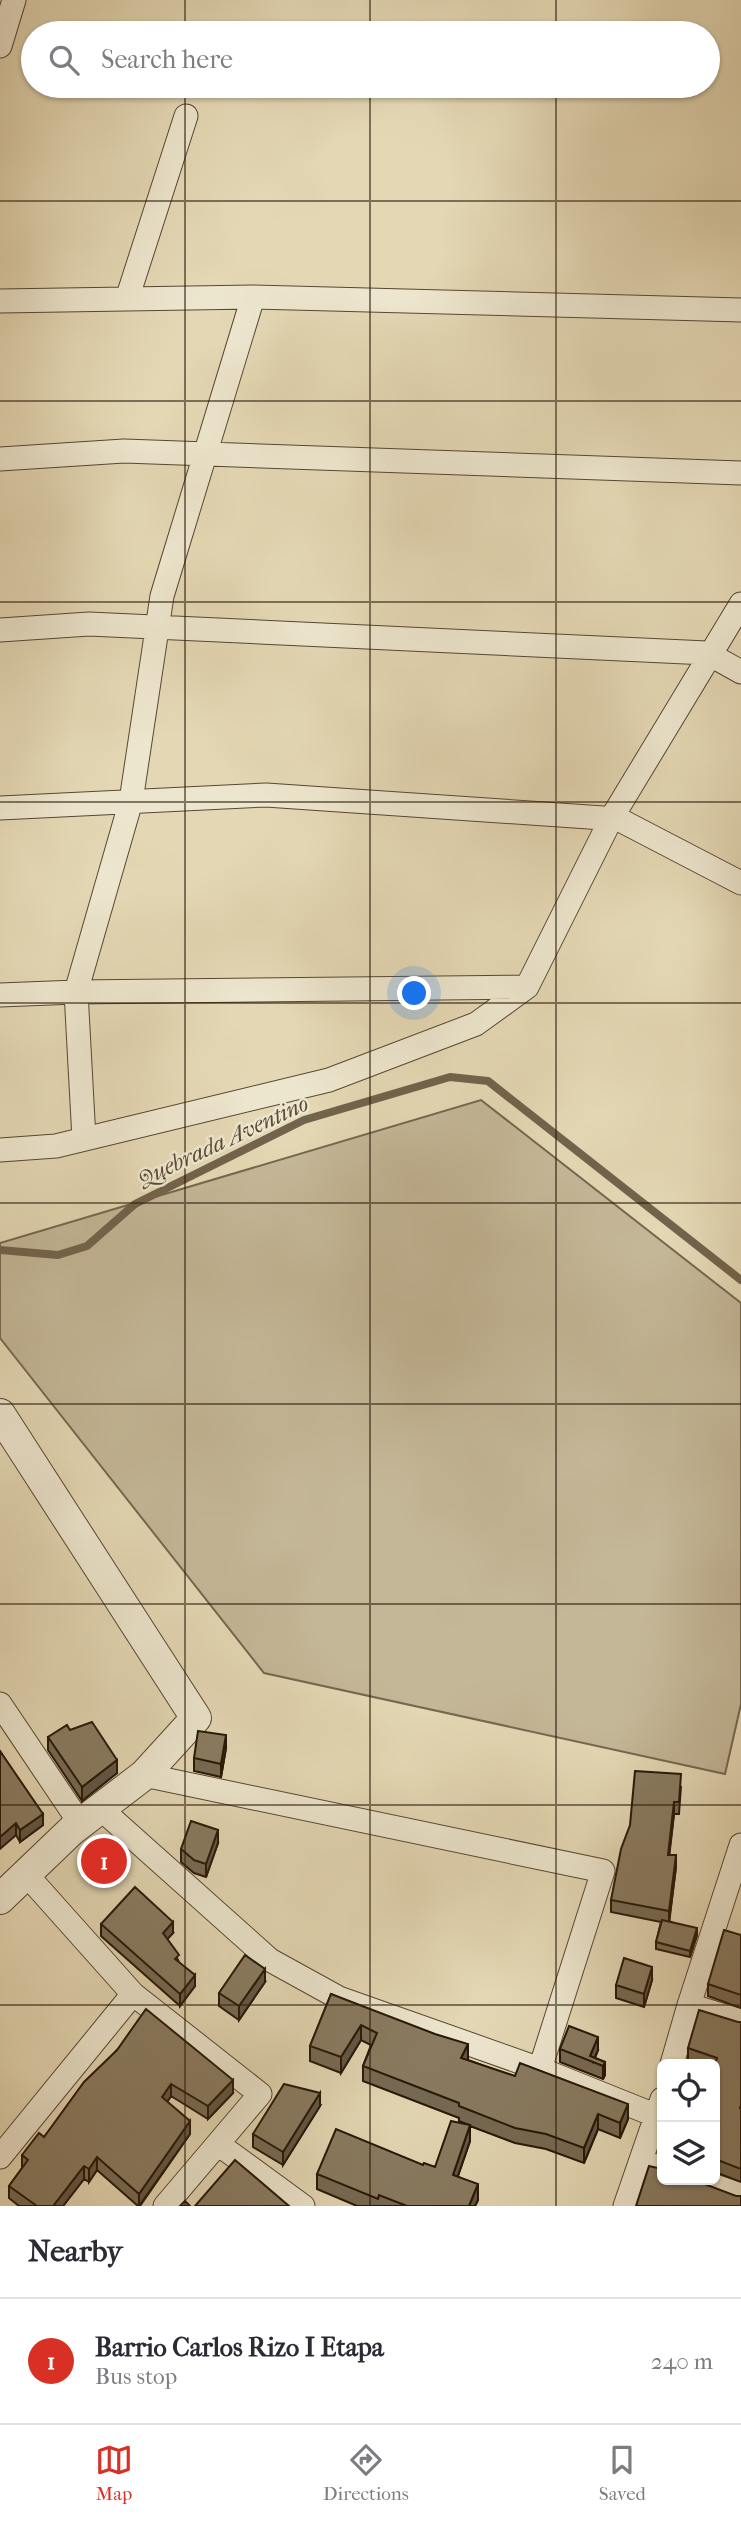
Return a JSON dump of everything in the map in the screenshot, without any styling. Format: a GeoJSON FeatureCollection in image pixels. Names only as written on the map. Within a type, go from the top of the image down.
{"type":"FeatureCollection","features":[{"type":"Feature","properties":{"kind":"street"},"geometry":{"type":"LineString","coordinates":[[0,46],[14,0]]}},
{"type":"Feature","properties":{"kind":"street"},"geometry":{"type":"LineString","coordinates":[[127,299],[186,116]]}},
{"type":"Feature","properties":{"kind":"street"},"geometry":{"type":"LineString","coordinates":[[83,1139],[76,992],[131,802],[162,596],[253,297]]}},
{"type":"Feature","properties":{"kind":"street"},"geometry":{"type":"LineString","coordinates":[[0,301],[253,297],[741,310]]}},
{"type":"Feature","properties":{"kind":"street"},"geometry":{"type":"LineString","coordinates":[[0,459],[124,451],[741,473]]}},
{"type":"Feature","properties":{"kind":"street"},"geometry":{"type":"LineString","coordinates":[[0,1150],[56,1146],[329,1080],[476,1024],[527,987],[611,819],[741,604]]}},
{"type":"Feature","properties":{"kind":"street"},"geometry":{"type":"LineString","coordinates":[[0,630],[89,624],[710,655],[741,672]]}},
{"type":"Feature","properties":{"kind":"street"},"geometry":{"type":"LineString","coordinates":[[0,808],[266,795],[618,819],[741,883]]}},
{"type":"Feature","properties":{"kind":"street"},"geometry":{"type":"LineString","coordinates":[[0,995],[527,987]]}},
{"type":"Feature","properties":{"kind":"street"},"geometry":{"type":"LineString","coordinates":[[0,1414],[196,1718],[144,1776],[91,1816],[25,1873],[0,1899]]}},
{"type":"Feature","properties":{"kind":"street"},"geometry":{"type":"LineString","coordinates":[[0,1704],[91,1816],[270,1960],[339,1998],[540,2069],[657,2106]]}},
{"type":"Feature","properties":{"kind":"street"},"geometry":{"type":"LineString","coordinates":[[144,1776],[603,1871],[540,2069]]}},
{"type":"Feature","properties":{"kind":"street"},"geometry":{"type":"LineString","coordinates":[[673,2059],[741,1849]]}},
{"type":"Feature","properties":{"kind":"street"},"geometry":{"type":"LineString","coordinates":[[25,1873],[132,1994],[260,2094],[165,2206]]}},
{"type":"Feature","properties":{"kind":"street"},"geometry":{"type":"LineString","coordinates":[[0,2157],[132,1994]]}},
{"type":"Feature","properties":{"kind":"street"},"geometry":{"type":"LineString","coordinates":[[689,2005],[741,2021]]}},
{"type":"Feature","properties":{"kind":"street"},"geometry":{"type":"LineString","coordinates":[[625,2206],[652,2165],[658,2122]]}},
{"type":"Feature","properties":{"kind":"street"},"geometry":{"type":"LineString","coordinates":[[218,2144],[303,2206]]}},
{"type":"Feature","properties":{"kind":"street"},"geometry":{"type":"LineString","coordinates":[[712,2185],[741,2194]]}},
{"type":"Feature","properties":{"kind":"shaded area"},"geometry":{"type":"Polygon","coordinates":[[[481,1100],[741,1303],[741,1704],[725,1774],[264,1673],[0,1338],[0,1243],[481,1100]]]}},
{"type":"Feature","properties":{"kind":"building"},"geometry":{"type":"Polygon","coordinates":[[[92,1722],[117,1760],[82,1787],[48,1737],[67,1725],[70,1730],[92,1722]]]}},
{"type":"Feature","properties":{"kind":"building"},"geometry":{"type":"Polygon","coordinates":[[[198,1731],[226,1735],[221,1764],[194,1758],[198,1731]]]}},
{"type":"Feature","properties":{"kind":"building"},"geometry":{"type":"Polygon","coordinates":[[[0,1751],[43,1814],[20,1830],[16,1823],[0,1837],[0,1751]]]}},
{"type":"Feature","properties":{"kind":"building"},"geometry":{"type":"Polygon","coordinates":[[[635,1771],[681,1774],[679,1802],[674,1802],[668,1855],[676,1855],[669,1911],[611,1900],[621,1849],[630,1825],[635,1771]]]}},
{"type":"Feature","properties":{"kind":"building"},"geometry":{"type":"Polygon","coordinates":[[[191,1821],[218,1830],[206,1864],[194,1860],[181,1849],[191,1821]]]}},
{"type":"Feature","properties":{"kind":"building"},"geometry":{"type":"Polygon","coordinates":[[[135,1887],[173,1922],[163,1933],[179,1955],[175,1959],[195,1975],[180,1994],[101,1924],[135,1887]]]}},
{"type":"Feature","properties":{"kind":"building"},"geometry":{"type":"Polygon","coordinates":[[[662,1920],[697,1928],[690,1951],[656,1942],[662,1920]]]}},
{"type":"Feature","properties":{"kind":"building"},"geometry":{"type":"Polygon","coordinates":[[[724,1930],[741,1935],[741,1995],[708,1984],[724,1930]]]}},
{"type":"Feature","properties":{"kind":"building"},"geometry":{"type":"Polygon","coordinates":[[[245,1955],[265,1969],[239,2006],[219,1993],[245,1955]]]}},
{"type":"Feature","properties":{"kind":"building"},"geometry":{"type":"Polygon","coordinates":[[[624,1958],[652,1967],[644,1994],[616,1985],[624,1958]]]}},
{"type":"Feature","properties":{"kind":"building"},"geometry":{"type":"Polygon","coordinates":[[[331,1994],[468,2044],[461,2058],[515,2076],[520,2063],[628,2104],[620,2123],[598,2114],[584,2148],[546,2134],[515,2128],[363,2066],[377,2033],[361,2025],[341,2057],[310,2046],[331,1994]]]}},
{"type":"Feature","properties":{"kind":"building"},"geometry":{"type":"Polygon","coordinates":[[[146,2009],[233,2080],[208,2106],[171,2084],[162,2097],[190,2121],[139,2194],[97,2157],[89,2169],[84,2166],[53,2206],[37,2206],[9,2186],[28,2160],[22,2155],[39,2133],[44,2137],[84,2082],[117,2050],[146,2009]]]}},
{"type":"Feature","properties":{"kind":"building"},"geometry":{"type":"Polygon","coordinates":[[[699,2010],[741,2022],[741,2169],[720,2161],[720,2059],[688,2048],[699,2010]]]}},
{"type":"Feature","properties":{"kind":"building"},"geometry":{"type":"Polygon","coordinates":[[[569,2026],[598,2037],[590,2056],[605,2062],[603,2066],[560,2049],[569,2026]]]}},
{"type":"Feature","properties":{"kind":"building"},"geometry":{"type":"Polygon","coordinates":[[[284,2084],[320,2093],[283,2152],[253,2134],[284,2084]]]}},
{"type":"Feature","properties":{"kind":"building"},"geometry":{"type":"Polygon","coordinates":[[[451,2121],[470,2125],[453,2175],[478,2184],[469,2206],[407,2206],[379,2195],[378,2199],[317,2174],[336,2129],[423,2165],[424,2163],[435,2167],[451,2121]]]}},
{"type":"Feature","properties":{"kind":"building"},"geometry":{"type":"Polygon","coordinates":[[[235,2160],[289,2206],[195,2206],[235,2160]]]}},
{"type":"Feature","properties":{"kind":"building"},"geometry":{"type":"Polygon","coordinates":[[[649,2166],[657,2168],[657,2185],[707,2185],[741,2196],[741,2206],[636,2206],[649,2166]]]}},
{"type":"Feature","properties":{"kind":"waterway","name":"Quebrada Aventino"},"geometry":{"type":"LineString","coordinates":[[0,1250],[58,1255],[87,1246],[135,1204],[304,1120],[450,1077],[488,1081],[741,1280]]}},
{"type":"Feature","properties":{"kind":"place","name":"Barrio Carlos Rizo I Etapa"},"geometry":{"type":"Point","coordinates":[104,1861]}}]}
